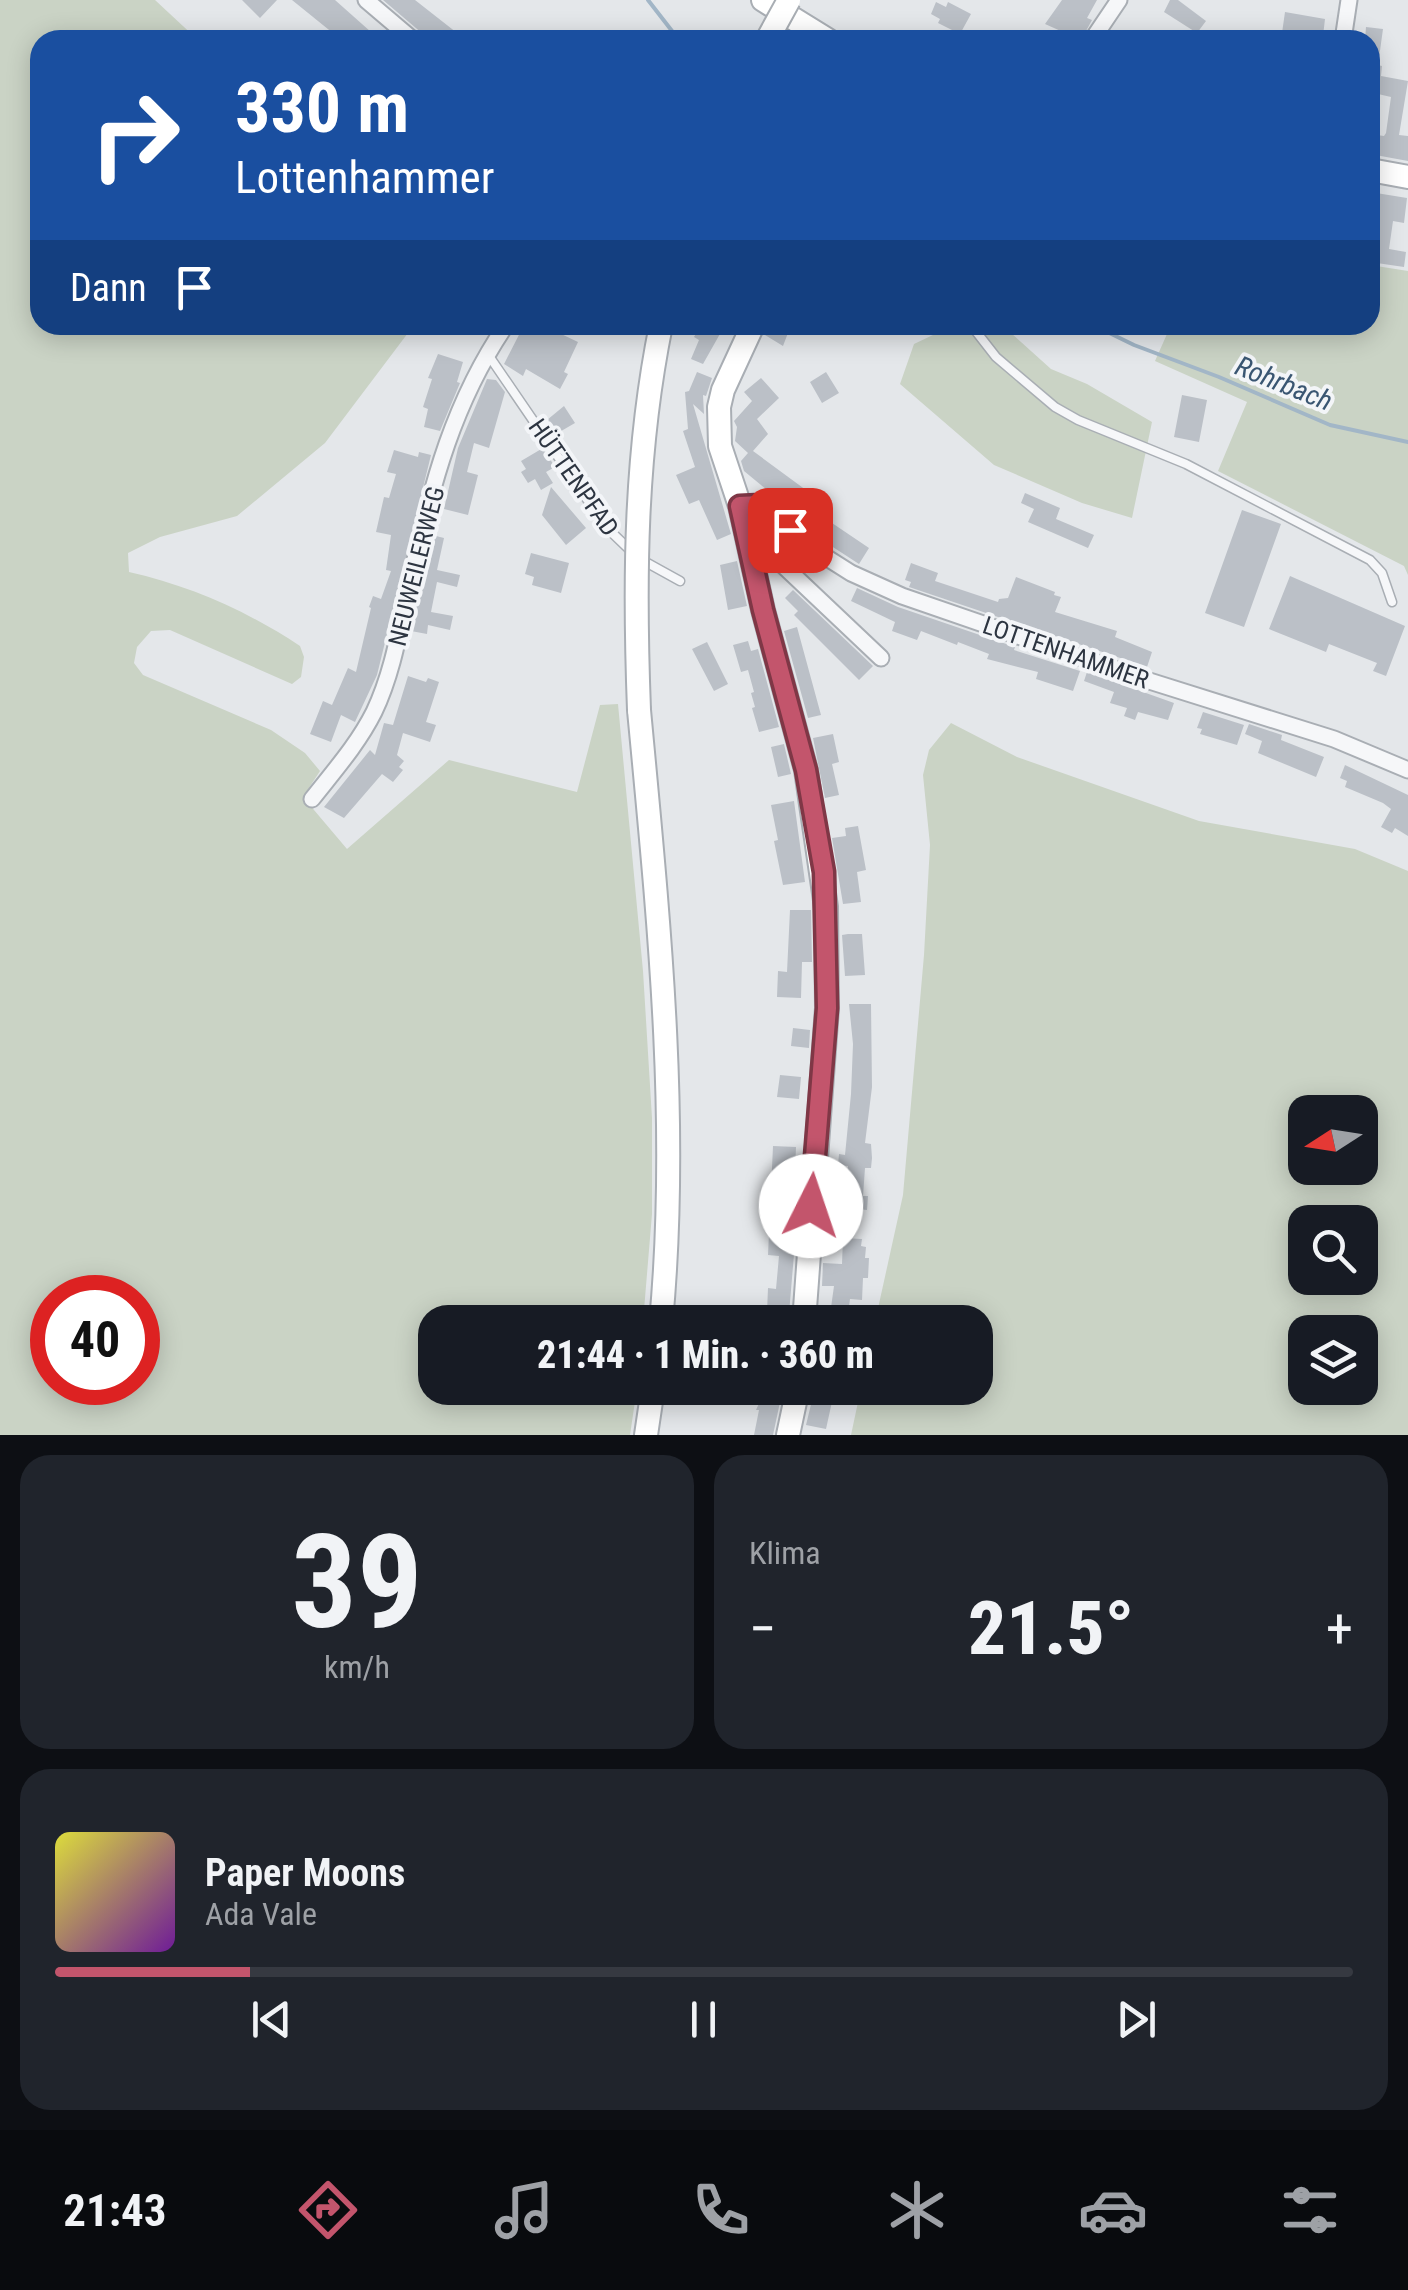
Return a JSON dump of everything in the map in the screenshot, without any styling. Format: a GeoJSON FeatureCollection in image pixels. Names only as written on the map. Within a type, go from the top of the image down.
{"type":"FeatureCollection","features":[{"type":"Feature","properties":{"kind":"main road"},"geometry":{"type":"LineString","coordinates":[[763,0],[810,30]]}},
{"type":"Feature","properties":{"kind":"main road"},"geometry":{"type":"LineString","coordinates":[[772,30],[789,0]]}},
{"type":"Feature","properties":{"kind":"main road"},"geometry":{"type":"LineString","coordinates":[[1380,172],[1408,177]]}},
{"type":"Feature","properties":{"kind":"main road"},"geometry":{"type":"LineString","coordinates":[[659,335],[648,388],[638,478],[635,616],[666,1054],[667,1242],[662,1305]]}},
{"type":"Feature","properties":{"kind":"main road"},"geometry":{"type":"LineString","coordinates":[[748,335],[730,371],[719,407],[720,446],[740,506],[806,770],[826,907],[827,1008],[805,1305]]}},
{"type":"Feature","properties":{"kind":"main road"},"geometry":{"type":"LineString","coordinates":[[646,1435],[650,1405]]}},
{"type":"Feature","properties":{"kind":"main road"},"geometry":{"type":"LineString","coordinates":[[788,1435],[794,1405]]}},
{"type":"Feature","properties":{"kind":"street"},"geometry":{"type":"LineString","coordinates":[[366,0],[401,30]]}},
{"type":"Feature","properties":{"kind":"street"},"geometry":{"type":"LineString","coordinates":[[1099,30],[1120,0]]}},
{"type":"Feature","properties":{"kind":"street"},"geometry":{"type":"LineString","coordinates":[[1344,30],[1349,0]]}},
{"type":"Feature","properties":{"kind":"street","name":"NEUWEILERWEG"},"geometry":{"type":"LineString","coordinates":[[312,798],[366,728],[382,692],[424,519],[449,436],[468,386],[499,335]]}},
{"type":"Feature","properties":{"kind":"street","name":"LOTTENHAMMER"},"geometry":{"type":"LineString","coordinates":[[740,506],[760,505],[822,554],[902,596],[1142,679],[1334,739],[1408,770]]}},
{"type":"Feature","properties":{"kind":"street"},"geometry":{"type":"LineString","coordinates":[[750,547],[770,553],[881,658]]}},
{"type":"Feature","properties":{"kind":"lane"},"geometry":{"type":"LineString","coordinates":[[979,335],[996,356],[1055,406],[1078,420],[1210,477],[1370,560],[1382,574],[1392,602]]}},
{"type":"Feature","properties":{"kind":"lane","name":"HÜTTENPFAD"},"geometry":{"type":"LineString","coordinates":[[487,354],[606,528],[642,560],[680,580]]}},
{"type":"Feature","properties":{"kind":"green space"},"geometry":{"type":"Polygon","coordinates":[[[0,0],[155,0],[187,30],[30,30],[30,335],[406,335],[325,443],[237,516],[160,537],[128,553],[129,572],[218,601],[300,646],[304,657],[301,677],[292,684],[170,630],[151,631],[137,647],[134,663],[143,675],[271,730],[305,753],[320,771],[303,797],[347,849],[449,760],[577,792],[600,705],[618,704],[643,971],[652,1118],[652,1214],[644,1305],[418,1305],[418,1405],[634,1405],[630,1435],[0,1435],[0,0]]]}},
{"type":"Feature","properties":{"kind":"green space"},"geometry":{"type":"Polygon","coordinates":[[[1380,267],[1408,271],[1408,575],[1404,566],[1218,471],[1247,402],[1155,361],[1167,335],[1380,335],[1380,267]]]}},
{"type":"Feature","properties":{"kind":"green space"},"geometry":{"type":"Polygon","coordinates":[[[933,335],[1013,335],[1051,369],[1087,384],[1152,422],[1132,518],[1082,503],[994,465],[900,384],[914,344],[933,335]]]}},
{"type":"Feature","properties":{"kind":"green space"},"geometry":{"type":"Polygon","coordinates":[[[951,723],[1017,757],[1199,821],[1355,849],[1408,871],[1408,1435],[851,1435],[857,1405],[993,1405],[993,1305],[879,1305],[903,1195],[924,955],[930,845],[923,775],[929,750],[951,723]]]}},
{"type":"Feature","properties":{"kind":"building"},"geometry":{"type":"Polygon","coordinates":[[[242,0],[277,0],[260,18],[242,0]]]}},
{"type":"Feature","properties":{"kind":"building"},"geometry":{"type":"Polygon","coordinates":[[[292,0],[335,0],[369,30],[329,30],[292,0]]]}},
{"type":"Feature","properties":{"kind":"building"},"geometry":{"type":"Polygon","coordinates":[[[383,0],[415,0],[453,30],[418,30],[383,0]]]}},
{"type":"Feature","properties":{"kind":"building"},"geometry":{"type":"Polygon","coordinates":[[[1062,0],[1097,0],[1087,18],[1092,20],[1086,30],[1058,30],[1045,24],[1062,0]]]}},
{"type":"Feature","properties":{"kind":"building"},"geometry":{"type":"Polygon","coordinates":[[[1170,0],[1178,0],[1206,21],[1199,30],[1192,30],[1164,12],[1170,0]]]}},
{"type":"Feature","properties":{"kind":"building"},"geometry":{"type":"Polygon","coordinates":[[[936,2],[946,7],[948,2],[971,14],[962,30],[952,30],[931,14],[936,2]]]}},
{"type":"Feature","properties":{"kind":"building"},"geometry":{"type":"Polygon","coordinates":[[[1285,12],[1325,19],[1324,30],[1282,30],[1285,12]]]}},
{"type":"Feature","properties":{"kind":"building"},"geometry":{"type":"Polygon","coordinates":[[[1383,29],[1380,51],[1380,30],[1366,30],[1383,29]]]}},
{"type":"Feature","properties":{"kind":"building"},"geometry":{"type":"Polygon","coordinates":[[[1380,66],[1381,76],[1408,81],[1399,135],[1408,136],[1408,161],[1380,156],[1380,135],[1386,133],[1391,97],[1380,94],[1380,66]]]}},
{"type":"Feature","properties":{"kind":"building"},"geometry":{"type":"Polygon","coordinates":[[[1380,194],[1407,198],[1404,223],[1393,221],[1389,249],[1406,252],[1404,267],[1380,263],[1380,194]]]}},
{"type":"Feature","properties":{"kind":"building"},"geometry":{"type":"Polygon","coordinates":[[[519,335],[563,335],[578,342],[560,389],[526,369],[523,376],[504,364],[519,335]]]}},
{"type":"Feature","properties":{"kind":"building"},"geometry":{"type":"Polygon","coordinates":[[[719,335],[703,364],[691,359],[699,340],[694,337],[719,335]]]}},
{"type":"Feature","properties":{"kind":"building"},"geometry":{"type":"Polygon","coordinates":[[[765,335],[787,335],[783,346],[765,335]]]}},
{"type":"Feature","properties":{"kind":"building"},"geometry":{"type":"Polygon","coordinates":[[[438,354],[463,362],[457,382],[460,383],[440,431],[424,427],[428,409],[423,407],[432,379],[428,378],[438,354]]]}},
{"type":"Feature","properties":{"kind":"building"},"geometry":{"type":"Polygon","coordinates":[[[697,372],[712,378],[706,396],[703,395],[704,414],[693,404],[731,534],[717,540],[699,500],[689,504],[676,475],[695,467],[683,431],[688,429],[685,392],[697,372]]]}},
{"type":"Feature","properties":{"kind":"building"},"geometry":{"type":"Polygon","coordinates":[[[826,372],[839,393],[822,403],[810,382],[826,372]]]}},
{"type":"Feature","properties":{"kind":"building"},"geometry":{"type":"Polygon","coordinates":[[[761,378],[779,398],[757,419],[768,434],[753,451],[810,493],[794,512],[744,471],[741,461],[748,453],[735,441],[734,421],[752,401],[744,392],[761,378]]]}},
{"type":"Feature","properties":{"kind":"building"},"geometry":{"type":"Polygon","coordinates":[[[487,379],[496,380],[505,392],[489,448],[474,443],[467,472],[478,475],[468,515],[444,509],[458,448],[487,379]]]}},
{"type":"Feature","properties":{"kind":"building"},"geometry":{"type":"Polygon","coordinates":[[[1182,395],[1207,400],[1199,442],[1174,437],[1182,395]]]}},
{"type":"Feature","properties":{"kind":"building"},"geometry":{"type":"Polygon","coordinates":[[[564,406],[575,423],[556,434],[547,420],[564,406]]]}},
{"type":"Feature","properties":{"kind":"building"},"geometry":{"type":"Polygon","coordinates":[[[543,448],[555,467],[546,472],[553,483],[541,490],[535,479],[528,483],[521,472],[526,469],[521,461],[543,448]]]}},
{"type":"Feature","properties":{"kind":"building"},"geometry":{"type":"Polygon","coordinates":[[[394,450],[418,457],[419,452],[431,455],[377,675],[355,722],[341,715],[331,742],[310,734],[323,701],[332,705],[348,668],[356,672],[369,607],[373,596],[381,599],[391,571],[386,570],[391,535],[376,532],[384,497],[389,498],[396,474],[387,472],[394,450]]]}},
{"type":"Feature","properties":{"kind":"building"},"geometry":{"type":"Polygon","coordinates":[[[551,487],[586,528],[566,545],[542,515],[551,487]]]}},
{"type":"Feature","properties":{"kind":"building"},"geometry":{"type":"Polygon","coordinates":[[[1025,493],[1060,508],[1056,519],[1094,535],[1088,548],[1028,522],[1034,509],[1021,503],[1025,493]]]}},
{"type":"Feature","properties":{"kind":"building"},"geometry":{"type":"Polygon","coordinates":[[[1242,510],[1281,524],[1244,627],[1205,613],[1242,510]]]}},
{"type":"Feature","properties":{"kind":"building"},"geometry":{"type":"Polygon","coordinates":[[[832,523],[869,548],[859,564],[819,538],[832,523]]]}},
{"type":"Feature","properties":{"kind":"building"},"geometry":{"type":"Polygon","coordinates":[[[432,535],[444,538],[437,570],[460,575],[457,587],[437,582],[431,612],[453,616],[450,630],[428,625],[427,634],[411,631],[432,535]]]}},
{"type":"Feature","properties":{"kind":"building"},"geometry":{"type":"Polygon","coordinates":[[[531,553],[569,563],[561,593],[532,585],[534,577],[525,574],[531,553]]]}},
{"type":"Feature","properties":{"kind":"building"},"geometry":{"type":"Polygon","coordinates":[[[737,561],[747,606],[728,610],[720,565],[737,561]]]}},
{"type":"Feature","properties":{"kind":"building"},"geometry":{"type":"Polygon","coordinates":[[[911,563],[938,573],[935,581],[998,602],[1008,598],[1016,577],[1055,592],[1061,597],[1055,612],[1117,631],[1115,637],[1152,652],[1147,667],[909,587],[911,582],[905,580],[911,563]]]}},
{"type":"Feature","properties":{"kind":"building"},"geometry":{"type":"Polygon","coordinates":[[[1290,576],[1405,626],[1386,676],[1373,671],[1377,663],[1329,644],[1326,652],[1269,629],[1290,576]]]}},
{"type":"Feature","properties":{"kind":"building"},"geometry":{"type":"Polygon","coordinates":[[[857,588],[898,607],[1080,671],[1073,691],[1036,679],[1038,672],[987,659],[989,654],[958,642],[957,645],[921,631],[917,640],[892,631],[895,622],[851,601],[857,588]]]}},
{"type":"Feature","properties":{"kind":"building"},"geometry":{"type":"Polygon","coordinates":[[[793,590],[873,666],[859,680],[794,615],[798,611],[785,598],[793,590]]]}},
{"type":"Feature","properties":{"kind":"building"},"geometry":{"type":"Polygon","coordinates":[[[797,627],[821,715],[808,718],[784,631],[797,627]]]}},
{"type":"Feature","properties":{"kind":"building"},"geometry":{"type":"Polygon","coordinates":[[[748,641],[751,651],[758,649],[779,727],[759,732],[748,670],[741,672],[733,645],[748,641]]]}},
{"type":"Feature","properties":{"kind":"building"},"geometry":{"type":"Polygon","coordinates":[[[707,642],[728,684],[714,691],[692,649],[707,642]]]}},
{"type":"Feature","properties":{"kind":"building"},"geometry":{"type":"Polygon","coordinates":[[[1087,672],[1174,703],[1168,720],[1138,712],[1135,720],[1124,716],[1127,708],[1110,703],[1114,692],[1084,681],[1087,672]]]}},
{"type":"Feature","properties":{"kind":"building"},"geometry":{"type":"Polygon","coordinates":[[[408,676],[439,682],[426,722],[436,725],[430,742],[403,733],[397,755],[404,761],[399,767],[403,770],[393,782],[382,774],[344,818],[324,807],[370,750],[375,755],[384,723],[393,725],[408,676]]]}},
{"type":"Feature","properties":{"kind":"building"},"geometry":{"type":"Polygon","coordinates":[[[1203,712],[1244,725],[1237,745],[1200,734],[1202,729],[1197,728],[1203,712]]]}},
{"type":"Feature","properties":{"kind":"building"},"geometry":{"type":"Polygon","coordinates":[[[1249,724],[1282,735],[1281,740],[1324,757],[1316,777],[1258,753],[1262,741],[1245,734],[1249,724]]]}},
{"type":"Feature","properties":{"kind":"building"},"geometry":{"type":"Polygon","coordinates":[[[833,734],[839,762],[832,764],[839,795],[825,798],[813,738],[833,734]]]}},
{"type":"Feature","properties":{"kind":"building"},"geometry":{"type":"Polygon","coordinates":[[[784,744],[791,774],[778,777],[771,747],[784,744]]]}},
{"type":"Feature","properties":{"kind":"building"},"geometry":{"type":"Polygon","coordinates":[[[1345,765],[1408,795],[1408,836],[1395,828],[1392,833],[1381,827],[1391,809],[1345,787],[1347,781],[1340,778],[1345,765]]]}},
{"type":"Feature","properties":{"kind":"building"},"geometry":{"type":"Polygon","coordinates":[[[794,801],[805,882],[783,885],[771,805],[794,801]]]}},
{"type":"Feature","properties":{"kind":"building"},"geometry":{"type":"Polygon","coordinates":[[[858,826],[866,870],[857,872],[861,902],[843,904],[832,838],[846,836],[845,828],[858,826]]]}},
{"type":"Feature","properties":{"kind":"building"},"geometry":{"type":"Polygon","coordinates":[[[790,910],[811,910],[812,962],[802,962],[801,998],[777,997],[778,971],[787,972],[790,910]]]}},
{"type":"Feature","properties":{"kind":"building"},"geometry":{"type":"Polygon","coordinates":[[[862,934],[865,975],[845,976],[842,935],[862,934]]]}},
{"type":"Feature","properties":{"kind":"building"},"geometry":{"type":"Polygon","coordinates":[[[849,1004],[871,1004],[872,1087],[865,1143],[871,1144],[872,1158],[871,1168],[865,1168],[863,1196],[868,1196],[867,1210],[844,1208],[848,1166],[838,1165],[839,1154],[845,1155],[851,1094],[853,1044],[849,1004]]]}},
{"type":"Feature","properties":{"kind":"building"},"geometry":{"type":"Polygon","coordinates":[[[793,1028],[810,1030],[809,1048],[791,1046],[793,1028]]]}},
{"type":"Feature","properties":{"kind":"building"},"geometry":{"type":"Polygon","coordinates":[[[780,1075],[801,1077],[799,1099],[777,1097],[780,1075]]]}},
{"type":"Feature","properties":{"kind":"building"},"geometry":{"type":"Polygon","coordinates":[[[773,1146],[796,1147],[787,1241],[795,1242],[790,1305],[767,1305],[768,1288],[776,1289],[779,1256],[768,1255],[773,1146]]]}},
{"type":"Feature","properties":{"kind":"building"},"geometry":{"type":"Polygon","coordinates":[[[843,1238],[862,1239],[865,1258],[869,1258],[862,1300],[831,1305],[834,1286],[822,1286],[823,1263],[842,1264],[843,1238]]]}},
{"type":"Feature","properties":{"kind":"building"},"geometry":{"type":"Polygon","coordinates":[[[758,1405],[779,1405],[773,1435],[754,1435],[758,1405]]]}},
{"type":"Feature","properties":{"kind":"building"},"geometry":{"type":"Polygon","coordinates":[[[811,1405],[831,1405],[826,1429],[806,1425],[811,1405]]]}},
{"type":"Feature","properties":{"kind":"waterway","name":"Rohrbach"},"geometry":{"type":"LineString","coordinates":[[648,0],[671,30]]}},
{"type":"Feature","properties":{"kind":"waterway","name":"Rohrbach"},"geometry":{"type":"LineString","coordinates":[[1114,335],[1330,425],[1408,442]]}},
{"type":"Feature","properties":{"kind":"route"},"geometry":{"type":"LineString","coordinates":[[790,530],[760,505],[740,506],[774,655],[806,770],[824,872],[827,1008],[811,1206]]}}]}
